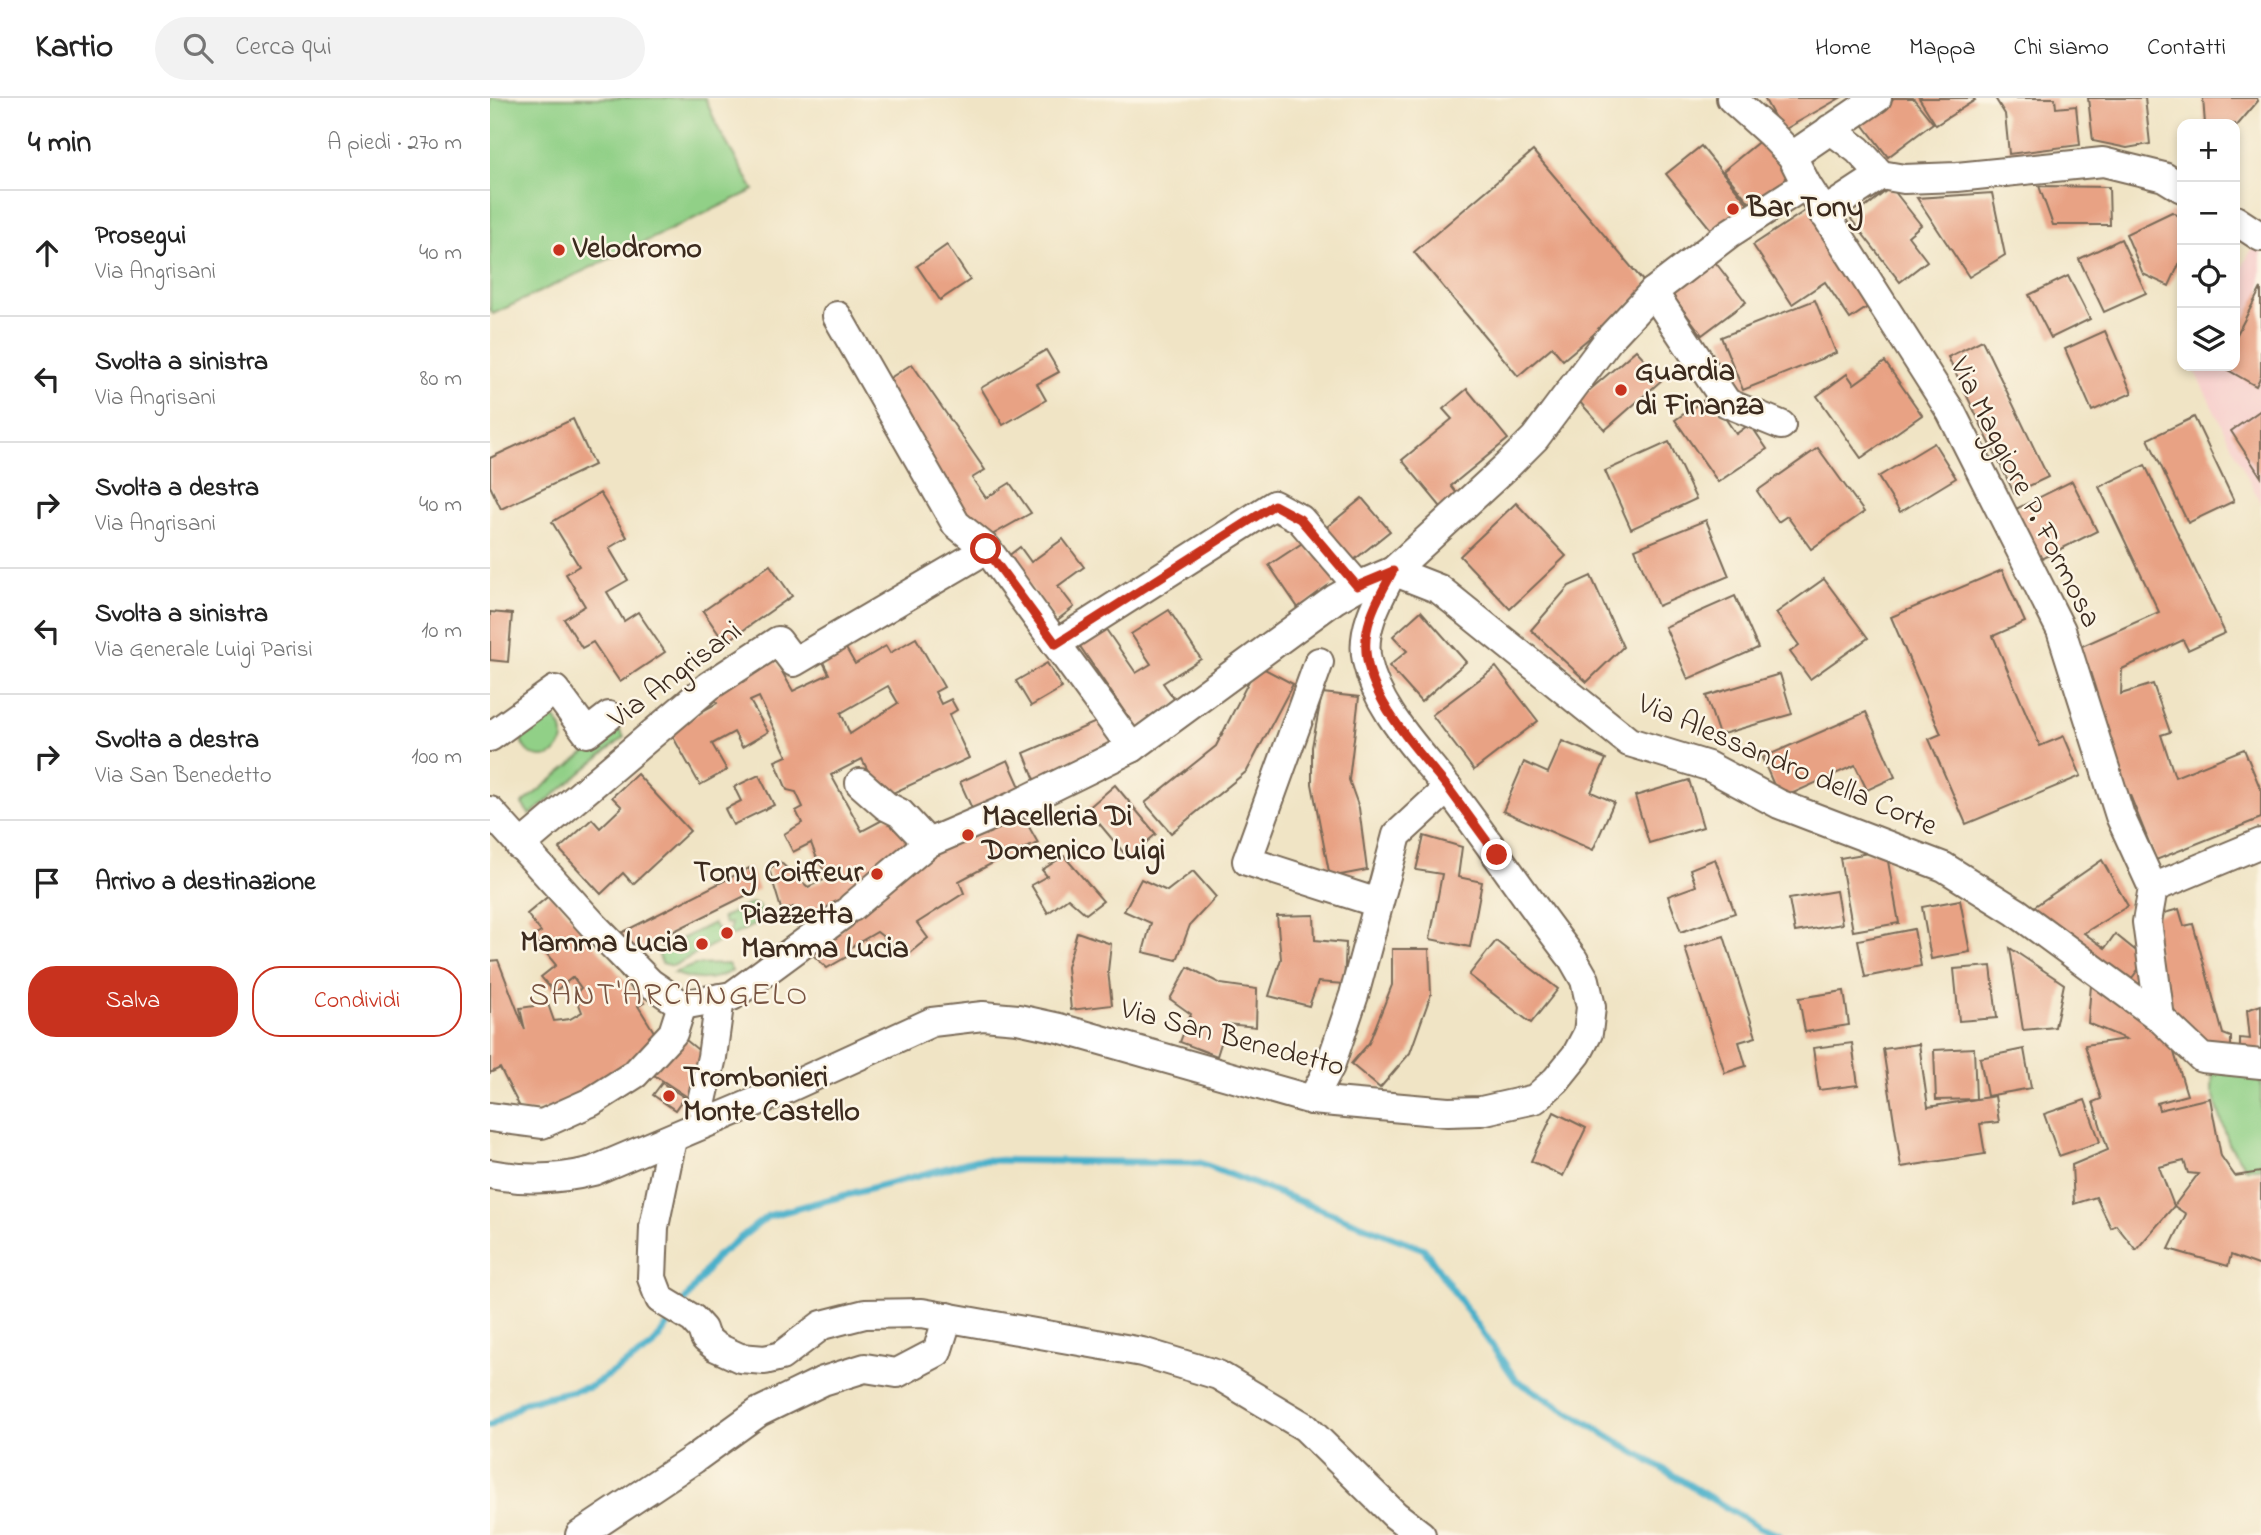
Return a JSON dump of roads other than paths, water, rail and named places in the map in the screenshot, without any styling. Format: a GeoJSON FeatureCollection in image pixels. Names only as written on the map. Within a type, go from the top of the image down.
{"type":"FeatureCollection","features":[{"type":"Feature","properties":{"kind":"street","name":"Via Maggiore P. Formosa"},"geometry":{"type":"LineString","coordinates":[[1731,98],[1791,156],[1823,213],[1877,293],[1951,412],[2061,630],[2120,816],[2153,888]]}},
{"type":"Feature","properties":{"kind":"street"},"geometry":{"type":"LineString","coordinates":[[1791,156],[1877,98]]}},
{"type":"Feature","properties":{"kind":"street"},"geometry":{"type":"LineString","coordinates":[[1830,130],[1858,150],[1881,175],[1905,179],[1957,177],[2103,162],[2165,177],[2177,185]]}},
{"type":"Feature","properties":{"kind":"street"},"geometry":{"type":"LineString","coordinates":[[1823,213],[1881,175]]}},
{"type":"Feature","properties":{"kind":"street"},"geometry":{"type":"LineString","coordinates":[[490,811],[594,926],[650,983],[682,1005],[732,996],[847,911],[928,843],[1012,807],[1132,748],[1282,636],[1357,586],[1393,571],[1535,438],[1609,339],[1653,292],[1730,233],[1806,184]]}},
{"type":"Feature","properties":{"kind":"street"},"geometry":{"type":"LineString","coordinates":[[2240,223],[2261,237]]}},
{"type":"Feature","properties":{"kind":"street"},"geometry":{"type":"LineString","coordinates":[[1653,292],[1727,403],[1781,425]]}},
{"type":"Feature","properties":{"kind":"street"},"geometry":{"type":"LineString","coordinates":[[837,316],[956,524],[986,549],[1132,748]]}},
{"type":"Feature","properties":{"kind":"street"},"geometry":{"type":"LineString","coordinates":[[1056,644],[1274,505],[1300,519],[1357,586]]}},
{"type":"Feature","properties":{"kind":"street","name":"Via Angrisani"},"geometry":{"type":"LineString","coordinates":[[520,846],[709,686],[778,641],[794,663],[986,549]]}},
{"type":"Feature","properties":{"kind":"street","name":"Via San Benedetto"},"geometry":{"type":"LineString","coordinates":[[490,1174],[541,1180],[593,1171],[777,1093],[932,1022],[983,1016],[1018,1019],[1117,1044],[1312,1100],[1448,1112],[1481,1111],[1535,1098],[1556,1080],[1577,1054],[1588,1032],[1591,1007],[1585,980],[1573,959],[1395,720],[1376,690],[1366,659],[1367,631],[1376,604],[1393,571]]}},
{"type":"Feature","properties":{"kind":"street","name":"Via Alessandro della Corte"},"geometry":{"type":"LineString","coordinates":[[1393,571],[1438,589],[1629,742],[1708,766],[1779,804],[1944,867],[2016,912],[2160,1018],[2202,1058],[2261,1064]]}},
{"type":"Feature","properties":{"kind":"street"},"geometry":{"type":"LineString","coordinates":[[1319,662],[1247,861],[1378,904]]}},
{"type":"Feature","properties":{"kind":"street"},"geometry":{"type":"LineString","coordinates":[[490,737],[550,682],[587,733],[609,716]]}},
{"type":"Feature","properties":{"kind":"street"},"geometry":{"type":"LineString","coordinates":[[860,783],[886,806],[900,813],[928,843]]}},
{"type":"Feature","properties":{"kind":"street"},"geometry":{"type":"LineString","coordinates":[[1312,1100],[1330,1066],[1354,995],[1397,835],[1448,788]]}},
{"type":"Feature","properties":{"kind":"street"},"geometry":{"type":"LineString","coordinates":[[2160,1018],[2147,922],[2153,888],[2261,843]]}},
{"type":"Feature","properties":{"kind":"street"},"geometry":{"type":"LineString","coordinates":[[710,1120],[701,1105],[712,1057],[720,998]]}},
{"type":"Feature","properties":{"kind":"street"},"geometry":{"type":"LineString","coordinates":[[490,1117],[542,1124],[591,1102],[635,1074],[673,1033],[682,1005]]}},
{"type":"Feature","properties":{"kind":"street"},"geometry":{"type":"LineString","coordinates":[[672,1139],[654,1227],[652,1278],[660,1299],[693,1319],[702,1329],[705,1338],[716,1347],[740,1358],[765,1360],[781,1356],[822,1325],[865,1314],[922,1313],[1142,1352],[1218,1375],[1305,1427],[1395,1515],[1421,1535]]}},
{"type":"Feature","properties":{"kind":"street"},"geometry":{"type":"LineString","coordinates":[[580,1535],[759,1412],[823,1381],[865,1368],[897,1373],[937,1352],[948,1317]]}},
{"type":"Feature","properties":{"kind":"waterway"},"geometry":{"type":"LineString","coordinates":[[682,1305],[715,1258],[768,1216],[977,1160],[1200,1163],[1424,1249],[1516,1380],[1760,1528],[1779,1535]]}},
{"type":"Feature","properties":{"kind":"waterway"},"geometry":{"type":"LineString","coordinates":[[490,1426],[525,1402],[590,1387],[652,1347],[675,1315]]}},
{"type":"Feature","properties":{"kind":"place","name":"Bar Tony"},"geometry":{"type":"Point","coordinates":[1733,209]}},
{"type":"Feature","properties":{"kind":"place","name":"Velodromo"},"geometry":{"type":"Point","coordinates":[559,250]}},
{"type":"Feature","properties":{"kind":"place","name":"Guardia di Finanza"},"geometry":{"type":"Point","coordinates":[1621,390]}},
{"type":"Feature","properties":{"kind":"place","name":"Macelleria Di Domenico Luigi"},"geometry":{"type":"Point","coordinates":[968,835]}},
{"type":"Feature","properties":{"kind":"place","name":"Tony Coiffeur"},"geometry":{"type":"Point","coordinates":[877,874]}},
{"type":"Feature","properties":{"kind":"place","name":"Piazzetta Mamma Lucia"},"geometry":{"type":"Point","coordinates":[727,933]}},
{"type":"Feature","properties":{"kind":"place","name":"Mamma Lucia"},"geometry":{"type":"Point","coordinates":[702,944]}},
{"type":"Feature","properties":{"kind":"place","name":"Trombonieri Monte Castello"},"geometry":{"type":"Point","coordinates":[669,1096]}},
{"type":"Feature","properties":{"kind":"district","name":"SANT'ARCANGELO"},"geometry":{"type":"Point","coordinates":[669,996]}}]}
